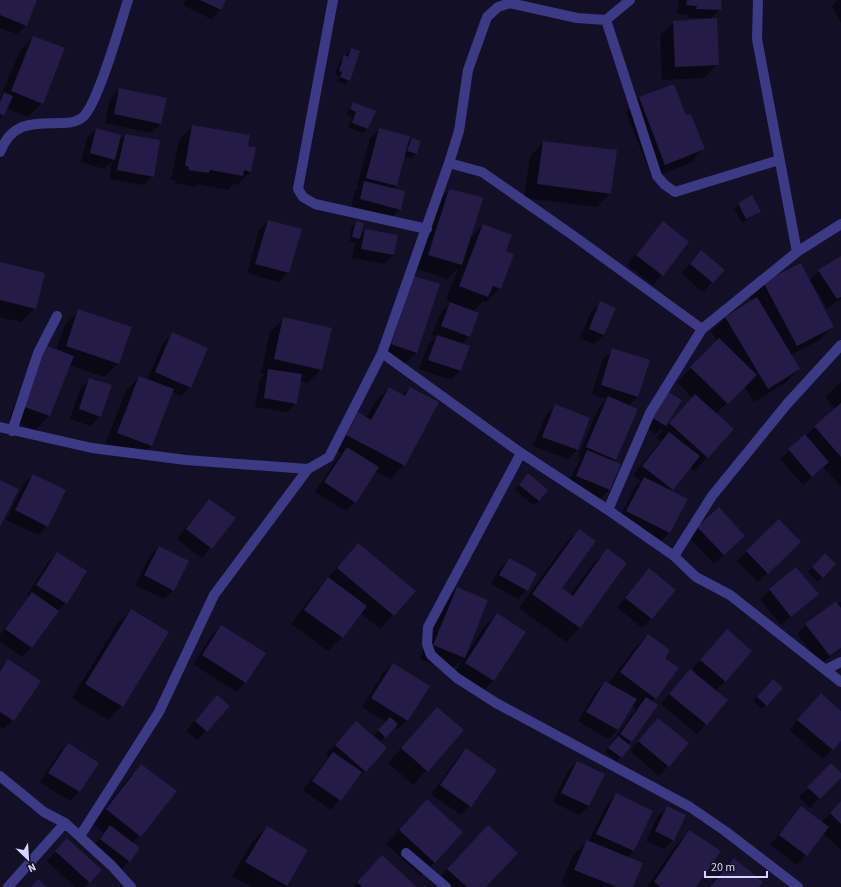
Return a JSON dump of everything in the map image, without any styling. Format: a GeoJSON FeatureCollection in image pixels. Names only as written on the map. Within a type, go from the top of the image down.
{"type":"FeatureCollection","features":[{"type":"Feature","properties":{"kind":"street"},"geometry":{"type":"LineString","coordinates":[[0,152],[4,140],[14,130],[25,125],[74,122],[83,117],[90,108],[107,65],[128,0]]}},
{"type":"Feature","properties":{"kind":"street"},"geometry":{"type":"LineString","coordinates":[[333,0],[298,189],[303,197],[315,204],[427,229]]}},
{"type":"Feature","properties":{"kind":"street"},"geometry":{"type":"LineString","coordinates":[[80,836],[159,712],[214,595],[308,469],[329,457],[382,353],[427,229],[459,131],[468,70],[487,17],[498,6],[510,3],[577,18],[606,20],[630,0]]}},
{"type":"Feature","properties":{"kind":"street"},"geometry":{"type":"LineString","coordinates":[[758,0],[757,39],[797,252]]}},
{"type":"Feature","properties":{"kind":"street"},"geometry":{"type":"LineString","coordinates":[[606,20],[657,176],[665,186],[675,192],[779,160]]}},
{"type":"Feature","properties":{"kind":"street"},"geometry":{"type":"LineString","coordinates":[[449,163],[482,172],[571,234],[702,329]]}},
{"type":"Feature","properties":{"kind":"street"},"geometry":{"type":"LineString","coordinates":[[608,510],[650,413],[702,329],[797,252],[841,224]]}},
{"type":"Feature","properties":{"kind":"street"},"geometry":{"type":"LineString","coordinates":[[12,431],[38,353],[57,316]]}},
{"type":"Feature","properties":{"kind":"street"},"geometry":{"type":"LineString","coordinates":[[674,556],[712,496],[787,404],[841,344]]}},
{"type":"Feature","properties":{"kind":"street"},"geometry":{"type":"LineString","coordinates":[[382,353],[522,453],[674,556],[696,577],[730,595],[827,669],[841,682]]}},
{"type":"Feature","properties":{"kind":"street"},"geometry":{"type":"LineString","coordinates":[[0,428],[92,448],[186,460],[308,469]]}},
{"type":"Feature","properties":{"kind":"street"},"geometry":{"type":"LineString","coordinates":[[522,453],[428,627],[427,644],[431,655],[457,678],[496,703],[690,807],[725,831],[798,887]]}},
{"type":"Feature","properties":{"kind":"street"},"geometry":{"type":"LineString","coordinates":[[827,669],[841,662]]}},
{"type":"Feature","properties":{"kind":"street"},"geometry":{"type":"LineString","coordinates":[[0,776],[44,812],[65,823],[131,887]]}},
{"type":"Feature","properties":{"kind":"street"},"geometry":{"type":"LineString","coordinates":[[8,887],[65,823]]}},
{"type":"Feature","properties":{"kind":"street"},"geometry":{"type":"LineString","coordinates":[[406,853],[446,887]]}},
{"type":"Feature","properties":{"kind":"building"},"geometry":{"type":"Polygon","coordinates":[[[0,0],[37,0],[27,26],[0,15],[0,0]]]}},
{"type":"Feature","properties":{"kind":"building"},"geometry":{"type":"Polygon","coordinates":[[[200,0],[226,0],[221,10],[200,0]]]}},
{"type":"Feature","properties":{"kind":"building"},"geometry":{"type":"Polygon","coordinates":[[[687,0],[722,0],[721,10],[696,9],[697,6],[686,5],[687,0]]]}},
{"type":"Feature","properties":{"kind":"building"},"geometry":{"type":"Polygon","coordinates":[[[717,18],[719,65],[675,67],[673,21],[717,18]]]}},
{"type":"Feature","properties":{"kind":"building"},"geometry":{"type":"Polygon","coordinates":[[[33,36],[65,48],[43,104],[11,91],[33,36]]]}},
{"type":"Feature","properties":{"kind":"building"},"geometry":{"type":"Polygon","coordinates":[[[351,48],[360,51],[350,81],[340,77],[342,72],[339,71],[344,55],[348,57],[351,48]]]}},
{"type":"Feature","properties":{"kind":"building"},"geometry":{"type":"Polygon","coordinates":[[[674,84],[686,115],[691,114],[705,149],[665,165],[639,97],[674,84]]]}},
{"type":"Feature","properties":{"kind":"building"},"geometry":{"type":"Polygon","coordinates":[[[119,88],[167,98],[161,124],[114,114],[119,88]]]}},
{"type":"Feature","properties":{"kind":"building"},"geometry":{"type":"Polygon","coordinates":[[[4,92],[13,96],[4,116],[0,114],[0,102],[4,92]]]}},
{"type":"Feature","properties":{"kind":"building"},"geometry":{"type":"Polygon","coordinates":[[[353,102],[376,111],[368,129],[352,123],[356,112],[350,109],[353,102]]]}},
{"type":"Feature","properties":{"kind":"building"},"geometry":{"type":"Polygon","coordinates":[[[192,125],[250,135],[248,146],[256,147],[251,172],[244,170],[243,176],[210,170],[209,173],[188,170],[189,167],[185,166],[192,125]]]}},
{"type":"Feature","properties":{"kind":"building"},"geometry":{"type":"Polygon","coordinates":[[[96,128],[121,135],[115,160],[90,153],[96,128]]]}},
{"type":"Feature","properties":{"kind":"building"},"geometry":{"type":"Polygon","coordinates":[[[379,128],[410,136],[397,186],[366,178],[379,128]]]}},
{"type":"Feature","properties":{"kind":"building"},"geometry":{"type":"Polygon","coordinates":[[[125,134],[160,140],[154,177],[117,170],[125,134]]]}},
{"type":"Feature","properties":{"kind":"building"},"geometry":{"type":"Polygon","coordinates":[[[412,138],[421,141],[417,154],[407,151],[412,138]]]}},
{"type":"Feature","properties":{"kind":"building"},"geometry":{"type":"Polygon","coordinates":[[[543,141],[617,150],[611,194],[537,184],[543,141]]]}},
{"type":"Feature","properties":{"kind":"building"},"geometry":{"type":"Polygon","coordinates":[[[364,181],[405,191],[401,210],[360,199],[364,181]]]}},
{"type":"Feature","properties":{"kind":"building"},"geometry":{"type":"Polygon","coordinates":[[[449,189],[482,197],[483,199],[462,265],[428,255],[449,189]]]}},
{"type":"Feature","properties":{"kind":"building"},"geometry":{"type":"Polygon","coordinates":[[[752,195],[761,212],[746,219],[738,203],[752,195]]]}},
{"type":"Feature","properties":{"kind":"building"},"geometry":{"type":"Polygon","coordinates":[[[268,220],[302,229],[289,273],[255,264],[268,220]]]}},
{"type":"Feature","properties":{"kind":"building"},"geometry":{"type":"Polygon","coordinates":[[[356,221],[364,223],[360,239],[352,237],[356,221]]]}},
{"type":"Feature","properties":{"kind":"building"},"geometry":{"type":"Polygon","coordinates":[[[663,221],[689,242],[663,276],[636,255],[663,221]]]}},
{"type":"Feature","properties":{"kind":"building"},"geometry":{"type":"Polygon","coordinates":[[[483,224],[512,235],[506,251],[514,254],[501,289],[493,286],[488,297],[459,286],[483,224]]]}},
{"type":"Feature","properties":{"kind":"building"},"geometry":{"type":"Polygon","coordinates":[[[365,229],[398,235],[394,255],[361,249],[365,229]]]}},
{"type":"Feature","properties":{"kind":"building"},"geometry":{"type":"Polygon","coordinates":[[[701,250],[725,270],[713,283],[690,264],[701,250]]]}},
{"type":"Feature","properties":{"kind":"building"},"geometry":{"type":"Polygon","coordinates":[[[841,256],[841,297],[837,299],[818,270],[841,256]]]}},
{"type":"Feature","properties":{"kind":"building"},"geometry":{"type":"Polygon","coordinates":[[[0,262],[45,273],[36,309],[0,300],[0,262]]]}},
{"type":"Feature","properties":{"kind":"building"},"geometry":{"type":"Polygon","coordinates":[[[801,263],[834,327],[797,346],[763,282],[801,263]]]}},
{"type":"Feature","properties":{"kind":"building"},"geometry":{"type":"Polygon","coordinates":[[[414,276],[440,284],[417,353],[391,344],[414,276]]]}},
{"type":"Feature","properties":{"kind":"building"},"geometry":{"type":"Polygon","coordinates":[[[757,297],[800,369],[768,389],[725,317],[757,297]]]}},
{"type":"Feature","properties":{"kind":"building"},"geometry":{"type":"Polygon","coordinates":[[[600,301],[616,308],[604,335],[589,329],[600,301]]]}},
{"type":"Feature","properties":{"kind":"building"},"geometry":{"type":"Polygon","coordinates":[[[450,302],[479,313],[470,337],[441,326],[450,302]]]}},
{"type":"Feature","properties":{"kind":"building"},"geometry":{"type":"Polygon","coordinates":[[[78,309],[132,327],[119,364],[66,346],[78,309]]]}},
{"type":"Feature","properties":{"kind":"building"},"geometry":{"type":"Polygon","coordinates":[[[283,317],[332,328],[322,370],[274,359],[283,317]]]}},
{"type":"Feature","properties":{"kind":"building"},"geometry":{"type":"Polygon","coordinates":[[[172,332],[208,348],[191,388],[155,372],[172,332]]]}},
{"type":"Feature","properties":{"kind":"building"},"geometry":{"type":"Polygon","coordinates":[[[437,335],[470,346],[461,371],[428,360],[437,335]]]}},
{"type":"Feature","properties":{"kind":"building"},"geometry":{"type":"Polygon","coordinates":[[[719,338],[757,375],[728,404],[690,367],[719,338]]]}},
{"type":"Feature","properties":{"kind":"building"},"geometry":{"type":"Polygon","coordinates":[[[45,345],[74,356],[50,416],[22,406],[45,345]]]}},
{"type":"Feature","properties":{"kind":"building"},"geometry":{"type":"Polygon","coordinates":[[[612,348],[650,360],[638,397],[601,385],[612,348]]]}},
{"type":"Feature","properties":{"kind":"building"},"geometry":{"type":"Polygon","coordinates":[[[268,369],[302,374],[297,404],[264,398],[268,369]]]}},
{"type":"Feature","properties":{"kind":"building"},"geometry":{"type":"Polygon","coordinates":[[[139,376],[174,389],[152,446],[117,433],[139,376]]]}},
{"type":"Feature","properties":{"kind":"building"},"geometry":{"type":"Polygon","coordinates":[[[89,378],[112,385],[101,417],[79,409],[89,378]]]}},
{"type":"Feature","properties":{"kind":"building"},"geometry":{"type":"Polygon","coordinates":[[[389,387],[405,396],[410,387],[439,402],[405,466],[346,435],[358,412],[371,420],[389,387]]]}},
{"type":"Feature","properties":{"kind":"building"},"geometry":{"type":"Polygon","coordinates":[[[667,391],[682,400],[666,426],[651,417],[667,391]]]}},
{"type":"Feature","properties":{"kind":"building"},"geometry":{"type":"Polygon","coordinates":[[[695,394],[734,429],[708,458],[669,423],[695,394]]]}},
{"type":"Feature","properties":{"kind":"building"},"geometry":{"type":"Polygon","coordinates":[[[608,396],[638,409],[616,460],[586,447],[608,396]]]}},
{"type":"Feature","properties":{"kind":"building"},"geometry":{"type":"Polygon","coordinates":[[[841,403],[841,457],[814,426],[841,403]]]}},
{"type":"Feature","properties":{"kind":"building"},"geometry":{"type":"Polygon","coordinates":[[[555,404],[590,418],[578,450],[542,437],[555,404]]]}},
{"type":"Feature","properties":{"kind":"building"},"geometry":{"type":"Polygon","coordinates":[[[669,432],[700,456],[673,490],[642,466],[669,432]]]}},
{"type":"Feature","properties":{"kind":"building"},"geometry":{"type":"Polygon","coordinates":[[[805,434],[829,462],[812,477],[788,449],[805,434]]]}},
{"type":"Feature","properties":{"kind":"building"},"geometry":{"type":"Polygon","coordinates":[[[347,447],[379,467],[356,503],[324,482],[347,447]]]}},
{"type":"Feature","properties":{"kind":"building"},"geometry":{"type":"Polygon","coordinates":[[[587,450],[621,464],[610,490],[576,476],[587,450]]]}},
{"type":"Feature","properties":{"kind":"building"},"geometry":{"type":"Polygon","coordinates":[[[528,473],[548,490],[539,501],[519,485],[528,473]]]}},
{"type":"Feature","properties":{"kind":"building"},"geometry":{"type":"Polygon","coordinates":[[[33,474],[66,490],[48,527],[15,510],[33,474]]]}},
{"type":"Feature","properties":{"kind":"building"},"geometry":{"type":"Polygon","coordinates":[[[644,477],[688,499],[670,533],[626,511],[644,477]]]}},
{"type":"Feature","properties":{"kind":"building"},"geometry":{"type":"Polygon","coordinates":[[[0,480],[19,489],[0,527],[0,480]]]}},
{"type":"Feature","properties":{"kind":"building"},"geometry":{"type":"Polygon","coordinates":[[[209,499],[236,518],[212,549],[186,529],[209,499]]]}},
{"type":"Feature","properties":{"kind":"building"},"geometry":{"type":"Polygon","coordinates":[[[719,507],[745,536],[724,555],[697,527],[719,507]]]}},
{"type":"Feature","properties":{"kind":"building"},"geometry":{"type":"Polygon","coordinates":[[[779,519],[801,542],[768,574],[746,551],[779,519]]]}},
{"type":"Feature","properties":{"kind":"building"},"geometry":{"type":"Polygon","coordinates":[[[579,529],[596,541],[562,588],[573,596],[607,548],[627,563],[580,628],[532,594],[579,529]]]}},
{"type":"Feature","properties":{"kind":"building"},"geometry":{"type":"Polygon","coordinates":[[[358,543],[416,591],[394,616],[337,568],[358,543]]]}},
{"type":"Feature","properties":{"kind":"building"},"geometry":{"type":"Polygon","coordinates":[[[159,546],[189,561],[174,591],[144,575],[159,546]]]}},
{"type":"Feature","properties":{"kind":"building"},"geometry":{"type":"Polygon","coordinates":[[[57,552],[87,571],[67,604],[36,585],[57,552]]]}},
{"type":"Feature","properties":{"kind":"building"},"geometry":{"type":"Polygon","coordinates":[[[825,553],[836,564],[823,578],[812,567],[825,553]]]}},
{"type":"Feature","properties":{"kind":"building"},"geometry":{"type":"Polygon","coordinates":[[[509,558],[537,573],[528,591],[499,575],[509,558]]]}},
{"type":"Feature","properties":{"kind":"building"},"geometry":{"type":"Polygon","coordinates":[[[796,567],[819,594],[791,617],[769,589],[796,567]]]}},
{"type":"Feature","properties":{"kind":"building"},"geometry":{"type":"Polygon","coordinates":[[[649,568],[676,590],[652,619],[625,598],[649,568]]]}},
{"type":"Feature","properties":{"kind":"building"},"geometry":{"type":"Polygon","coordinates":[[[328,577],[367,606],[343,638],[304,610],[328,577]]]}},
{"type":"Feature","properties":{"kind":"building"},"geometry":{"type":"Polygon","coordinates":[[[457,587],[488,600],[465,658],[433,645],[457,587]]]}},
{"type":"Feature","properties":{"kind":"building"},"geometry":{"type":"Polygon","coordinates":[[[32,592],[59,611],[32,648],[5,629],[32,592]]]}},
{"type":"Feature","properties":{"kind":"building"},"geometry":{"type":"Polygon","coordinates":[[[836,601],[841,608],[841,648],[830,656],[805,624],[836,601]]]}},
{"type":"Feature","properties":{"kind":"building"},"geometry":{"type":"Polygon","coordinates":[[[131,609],[169,632],[123,707],[85,684],[131,609]]]}},
{"type":"Feature","properties":{"kind":"building"},"geometry":{"type":"Polygon","coordinates":[[[497,613],[526,632],[494,681],[465,663],[497,613]]]}},
{"type":"Feature","properties":{"kind":"building"},"geometry":{"type":"Polygon","coordinates":[[[221,625],[266,653],[246,683],[202,655],[221,625]]]}},
{"type":"Feature","properties":{"kind":"building"},"geometry":{"type":"Polygon","coordinates":[[[727,629],[752,651],[726,682],[700,660],[727,629]]]}},
{"type":"Feature","properties":{"kind":"building"},"geometry":{"type":"Polygon","coordinates":[[[648,634],[670,650],[665,658],[679,668],[656,699],[620,672],[648,634]]]}},
{"type":"Feature","properties":{"kind":"building"},"geometry":{"type":"Polygon","coordinates":[[[8,659],[41,681],[14,721],[0,712],[0,671],[8,659]]]}},
{"type":"Feature","properties":{"kind":"building"},"geometry":{"type":"Polygon","coordinates":[[[393,663],[430,686],[408,721],[371,698],[393,663]]]}},
{"type":"Feature","properties":{"kind":"building"},"geometry":{"type":"Polygon","coordinates":[[[690,669],[728,700],[707,725],[669,694],[690,669]]]}},
{"type":"Feature","properties":{"kind":"building"},"geometry":{"type":"Polygon","coordinates":[[[773,679],[783,688],[767,706],[757,697],[773,679]]]}},
{"type":"Feature","properties":{"kind":"building"},"geometry":{"type":"Polygon","coordinates":[[[605,681],[637,699],[618,730],[586,712],[605,681]]]}},
{"type":"Feature","properties":{"kind":"building"},"geometry":{"type":"Polygon","coordinates":[[[821,693],[841,711],[841,741],[833,750],[797,720],[821,693]]]}},
{"type":"Feature","properties":{"kind":"building"},"geometry":{"type":"Polygon","coordinates":[[[217,695],[230,706],[207,732],[195,721],[217,695]]]}},
{"type":"Feature","properties":{"kind":"building"},"geometry":{"type":"Polygon","coordinates":[[[646,697],[658,705],[632,742],[620,734],[646,697]]]}},
{"type":"Feature","properties":{"kind":"building"},"geometry":{"type":"Polygon","coordinates":[[[437,707],[464,730],[428,772],[401,748],[437,707]]]}},
{"type":"Feature","properties":{"kind":"building"},"geometry":{"type":"Polygon","coordinates":[[[390,717],[398,724],[386,738],[378,730],[390,717]]]}},
{"type":"Feature","properties":{"kind":"building"},"geometry":{"type":"Polygon","coordinates":[[[658,718],[689,743],[669,767],[638,741],[658,718]]]}},
{"type":"Feature","properties":{"kind":"building"},"geometry":{"type":"Polygon","coordinates":[[[356,721],[387,748],[366,772],[335,745],[356,721]]]}},
{"type":"Feature","properties":{"kind":"building"},"geometry":{"type":"Polygon","coordinates":[[[618,736],[631,746],[622,758],[608,748],[618,736]]]}},
{"type":"Feature","properties":{"kind":"building"},"geometry":{"type":"Polygon","coordinates":[[[68,743],[99,763],[80,792],[48,773],[68,743]]]}},
{"type":"Feature","properties":{"kind":"building"},"geometry":{"type":"Polygon","coordinates":[[[466,748],[497,770],[471,807],[440,785],[466,748]]]}},
{"type":"Feature","properties":{"kind":"building"},"geometry":{"type":"Polygon","coordinates":[[[333,752],[362,772],[341,801],[312,781],[333,752]]]}},
{"type":"Feature","properties":{"kind":"building"},"geometry":{"type":"Polygon","coordinates":[[[577,761],[605,774],[589,806],[561,793],[577,761]]]}},
{"type":"Feature","properties":{"kind":"building"},"geometry":{"type":"Polygon","coordinates":[[[831,763],[841,773],[841,778],[820,799],[807,787],[831,763]]]}},
{"type":"Feature","properties":{"kind":"building"},"geometry":{"type":"Polygon","coordinates":[[[141,764],[177,791],[141,837],[106,809],[141,764]]]}},
{"type":"Feature","properties":{"kind":"building"},"geometry":{"type":"Polygon","coordinates":[[[616,793],[653,811],[634,851],[596,834],[616,793]]]}},
{"type":"Feature","properties":{"kind":"building"},"geometry":{"type":"Polygon","coordinates":[[[427,799],[463,832],[435,863],[399,830],[427,799]]]}},
{"type":"Feature","properties":{"kind":"building"},"geometry":{"type":"Polygon","coordinates":[[[841,801],[841,824],[830,813],[841,801]]]}},
{"type":"Feature","properties":{"kind":"building"},"geometry":{"type":"Polygon","coordinates":[[[667,806],[686,815],[674,841],[655,831],[667,806]]]}},
{"type":"Feature","properties":{"kind":"building"},"geometry":{"type":"Polygon","coordinates":[[[801,806],[829,827],[807,856],[779,835],[801,806]]]}},
{"type":"Feature","properties":{"kind":"building"},"geometry":{"type":"Polygon","coordinates":[[[110,825],[140,848],[130,862],[100,839],[110,825]]]}},
{"type":"Feature","properties":{"kind":"building"},"geometry":{"type":"Polygon","coordinates":[[[488,825],[518,853],[486,887],[467,887],[447,869],[488,825]]]}},
{"type":"Feature","properties":{"kind":"building"},"geometry":{"type":"Polygon","coordinates":[[[267,826],[308,850],[287,886],[245,862],[267,826]]]}},
{"type":"Feature","properties":{"kind":"building"},"geometry":{"type":"Polygon","coordinates":[[[689,830],[721,851],[696,887],[661,887],[654,882],[689,830]]]}},
{"type":"Feature","properties":{"kind":"building"},"geometry":{"type":"Polygon","coordinates":[[[67,838],[102,870],[90,883],[55,851],[67,838]]]}},
{"type":"Feature","properties":{"kind":"building"},"geometry":{"type":"Polygon","coordinates":[[[587,840],[643,863],[633,887],[617,887],[574,870],[587,840]]]}},
{"type":"Feature","properties":{"kind":"building"},"geometry":{"type":"Polygon","coordinates":[[[382,855],[417,887],[362,887],[357,882],[382,855]]]}},
{"type":"Feature","properties":{"kind":"building"},"geometry":{"type":"Polygon","coordinates":[[[734,858],[763,882],[759,887],[710,887],[734,858]]]}},
{"type":"Feature","properties":{"kind":"building"},"geometry":{"type":"Polygon","coordinates":[[[38,879],[47,887],[31,887],[38,879]]]}}]}
